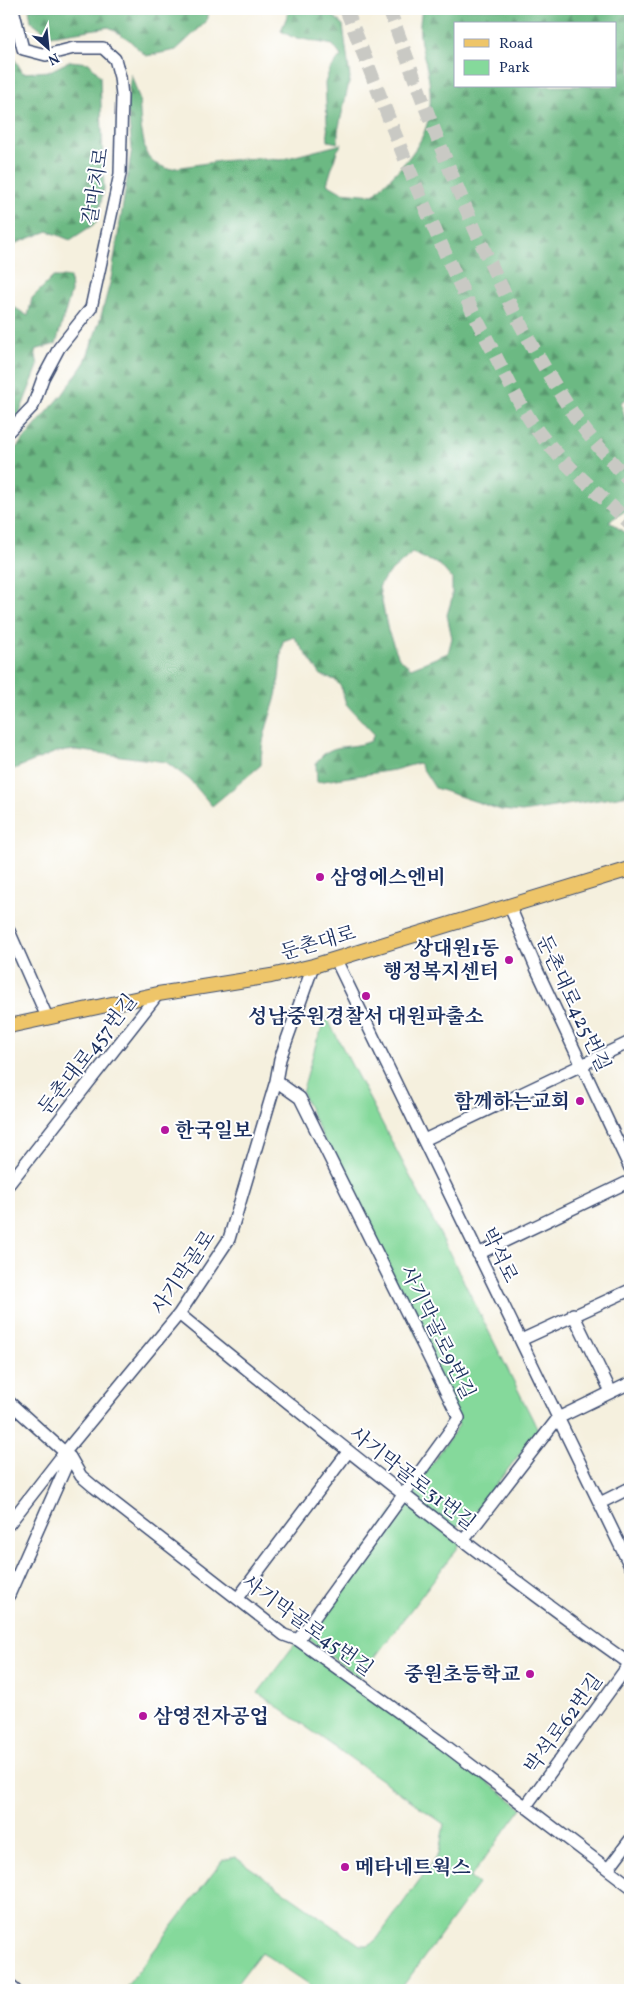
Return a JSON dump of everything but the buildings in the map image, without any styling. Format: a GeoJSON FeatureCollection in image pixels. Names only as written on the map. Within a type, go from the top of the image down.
{"type":"FeatureCollection","features":[{"type":"Feature","properties":{"kind":"main road","name":"둔촌대로"},"geometry":{"type":"LineString","coordinates":[[9,1026],[158,994],[271,976],[313,966],[630,869]]}},
{"type":"Feature","properties":{"kind":"street","name":"갈마치로"},"geometry":{"type":"LineString","coordinates":[[9,431],[33,406],[43,378],[59,348],[91,308],[120,174],[122,96],[115,59],[103,48],[74,48],[46,55],[23,49],[13,9]]}},
{"type":"Feature","properties":{"kind":"street","name":"둔촌대로425번길"},"geometry":{"type":"LineString","coordinates":[[510,907],[537,970],[630,1168]]}},
{"type":"Feature","properties":{"kind":"street"},"geometry":{"type":"LineString","coordinates":[[9,931],[47,1018]]}},
{"type":"Feature","properties":{"kind":"street","name":"박석로"},"geometry":{"type":"LineString","coordinates":[[336,960],[630,1566]]}},
{"type":"Feature","properties":{"kind":"street","name":"사기막골로"},"geometry":{"type":"LineString","coordinates":[[9,1524],[68,1455],[179,1314],[229,1239],[276,1081],[280,1059],[313,966]]}},
{"type":"Feature","properties":{"kind":"street","name":"둔촌대로457번길"},"geometry":{"type":"LineString","coordinates":[[9,1184],[158,994]]}},
{"type":"Feature","properties":{"kind":"street"},"geometry":{"type":"LineString","coordinates":[[424,1140],[630,1042]]}},
{"type":"Feature","properties":{"kind":"street","name":"사기막골로9번길"},"geometry":{"type":"LineString","coordinates":[[276,1081],[300,1098],[459,1418],[298,1640]]}},
{"type":"Feature","properties":{"kind":"street"},"geometry":{"type":"LineString","coordinates":[[478,1254],[630,1181]]}},
{"type":"Feature","properties":{"kind":"street"},"geometry":{"type":"LineString","coordinates":[[521,1340],[573,1314],[630,1290]]}},
{"type":"Feature","properties":{"kind":"street","name":"사기막골로31번길"},"geometry":{"type":"LineString","coordinates":[[179,1314],[404,1496],[521,1586],[630,1664]]}},
{"type":"Feature","properties":{"kind":"street"},"geometry":{"type":"LineString","coordinates":[[573,1314],[611,1392]]}},
{"type":"Feature","properties":{"kind":"street"},"geometry":{"type":"LineString","coordinates":[[463,1541],[558,1418],[630,1383]]}},
{"type":"Feature","properties":{"kind":"street","name":"사기막골로45번길"},"geometry":{"type":"LineString","coordinates":[[9,1402],[68,1455],[81,1476],[94,1487],[284,1635],[298,1640],[541,1817],[630,1886]]}},
{"type":"Feature","properties":{"kind":"street"},"geometry":{"type":"LineString","coordinates":[[238,1598],[348,1452]]}},
{"type":"Feature","properties":{"kind":"street"},"geometry":{"type":"LineString","coordinates":[[9,1596],[68,1455]]}},
{"type":"Feature","properties":{"kind":"street"},"geometry":{"type":"LineString","coordinates":[[600,1503],[630,1488]]}},
{"type":"Feature","properties":{"kind":"street","name":"박석로62번길"},"geometry":{"type":"LineString","coordinates":[[526,1806],[630,1664]]}},
{"type":"Feature","properties":{"kind":"street"},"geometry":{"type":"LineString","coordinates":[[608,1869],[630,1840]]}},
{"type":"Feature","properties":{"kind":"street"},"geometry":{"type":"LineString","coordinates":[[9,1985],[15,1990]]}},
{"type":"Feature","properties":{"kind":"green space"},"geometry":{"type":"Polygon","coordinates":[[[29,9],[210,9],[206,22],[176,50],[146,56],[128,39],[109,27],[50,36],[31,21],[29,9]]]}},
{"type":"Feature","properties":{"kind":"green space"},"geometry":{"type":"Polygon","coordinates":[[[290,9],[326,9],[343,25],[350,78],[338,131],[338,143],[328,141],[325,83],[329,71],[341,56],[333,45],[292,37],[281,31],[290,9]]]}},
{"type":"Feature","properties":{"kind":"green space"},"geometry":{"type":"Polygon","coordinates":[[[422,9],[630,9],[630,397],[621,402],[630,440],[630,508],[609,521],[630,537],[630,795],[522,812],[501,810],[435,788],[419,763],[394,770],[317,782],[316,763],[322,756],[334,749],[371,741],[374,734],[346,704],[341,687],[335,680],[321,675],[294,637],[283,641],[278,686],[267,724],[261,765],[212,806],[190,780],[166,762],[76,750],[56,752],[9,771],[9,456],[63,394],[85,362],[100,320],[111,279],[132,148],[127,103],[131,74],[139,98],[141,127],[146,153],[154,163],[168,169],[220,161],[257,158],[280,160],[342,144],[337,151],[327,184],[341,192],[373,195],[412,154],[426,126],[430,110],[430,91],[420,40],[422,9]],[[412,553],[385,577],[379,587],[388,631],[399,658],[411,668],[448,653],[452,638],[447,615],[452,598],[452,579],[440,565],[412,553]]]}},
{"type":"Feature","properties":{"kind":"green space"},"geometry":{"type":"Polygon","coordinates":[[[9,50],[23,73],[50,71],[70,61],[89,63],[100,76],[104,189],[96,223],[70,240],[48,231],[9,246],[9,50]]]}},
{"type":"Feature","properties":{"kind":"green space"},"geometry":{"type":"Polygon","coordinates":[[[53,277],[70,277],[71,292],[56,344],[35,350],[38,366],[20,412],[9,424],[9,304],[28,316],[32,298],[53,277]]]}},
{"type":"Feature","properties":{"kind":"green space"},"geometry":{"type":"Polygon","coordinates":[[[327,1018],[436,1226],[538,1430],[469,1520],[457,1526],[448,1527],[417,1504],[414,1489],[459,1425],[302,1093],[317,1040],[327,1018]]]}},
{"type":"Feature","properties":{"kind":"green space"},"geometry":{"type":"Polygon","coordinates":[[[404,1496],[463,1541],[359,1678],[303,1635],[404,1496]]]}},
{"type":"Feature","properties":{"kind":"green space"},"geometry":{"type":"Polygon","coordinates":[[[298,1640],[522,1808],[470,1878],[478,1884],[400,1990],[318,1990],[261,1952],[232,1990],[124,1990],[223,1860],[235,1857],[360,1945],[369,1945],[377,1939],[439,1853],[444,1824],[258,1693],[298,1640]]]}},
{"type":"Feature","properties":{"kind":"tunnel"},"geometry":{"type":"LineString","coordinates":[[346,9],[431,222],[470,306],[515,394],[529,419],[554,450],[630,523]]}},
{"type":"Feature","properties":{"kind":"tunnel"},"geometry":{"type":"LineString","coordinates":[[389,9],[448,166],[493,269],[518,319],[545,368],[580,424],[630,482]]}},
{"type":"Feature","properties":{"kind":"place","name":"삼영에스엔비"},"geometry":{"type":"Point","coordinates":[320,877]}},
{"type":"Feature","properties":{"kind":"place","name":"상대원1동 행정복지센터"},"geometry":{"type":"Point","coordinates":[509,960]}},
{"type":"Feature","properties":{"kind":"place","name":"성남중원경찰서 대원파출소"},"geometry":{"type":"Point","coordinates":[366,996]}},
{"type":"Feature","properties":{"kind":"place","name":"함께하는교회"},"geometry":{"type":"Point","coordinates":[580,1101]}},
{"type":"Feature","properties":{"kind":"place","name":"한국일보"},"geometry":{"type":"Point","coordinates":[165,1130]}},
{"type":"Feature","properties":{"kind":"place","name":"중원초등학교"},"geometry":{"type":"Point","coordinates":[530,1674]}},
{"type":"Feature","properties":{"kind":"place","name":"삼영전자공업"},"geometry":{"type":"Point","coordinates":[143,1716]}},
{"type":"Feature","properties":{"kind":"place","name":"메타네트웍스"},"geometry":{"type":"Point","coordinates":[345,1867]}}]}
